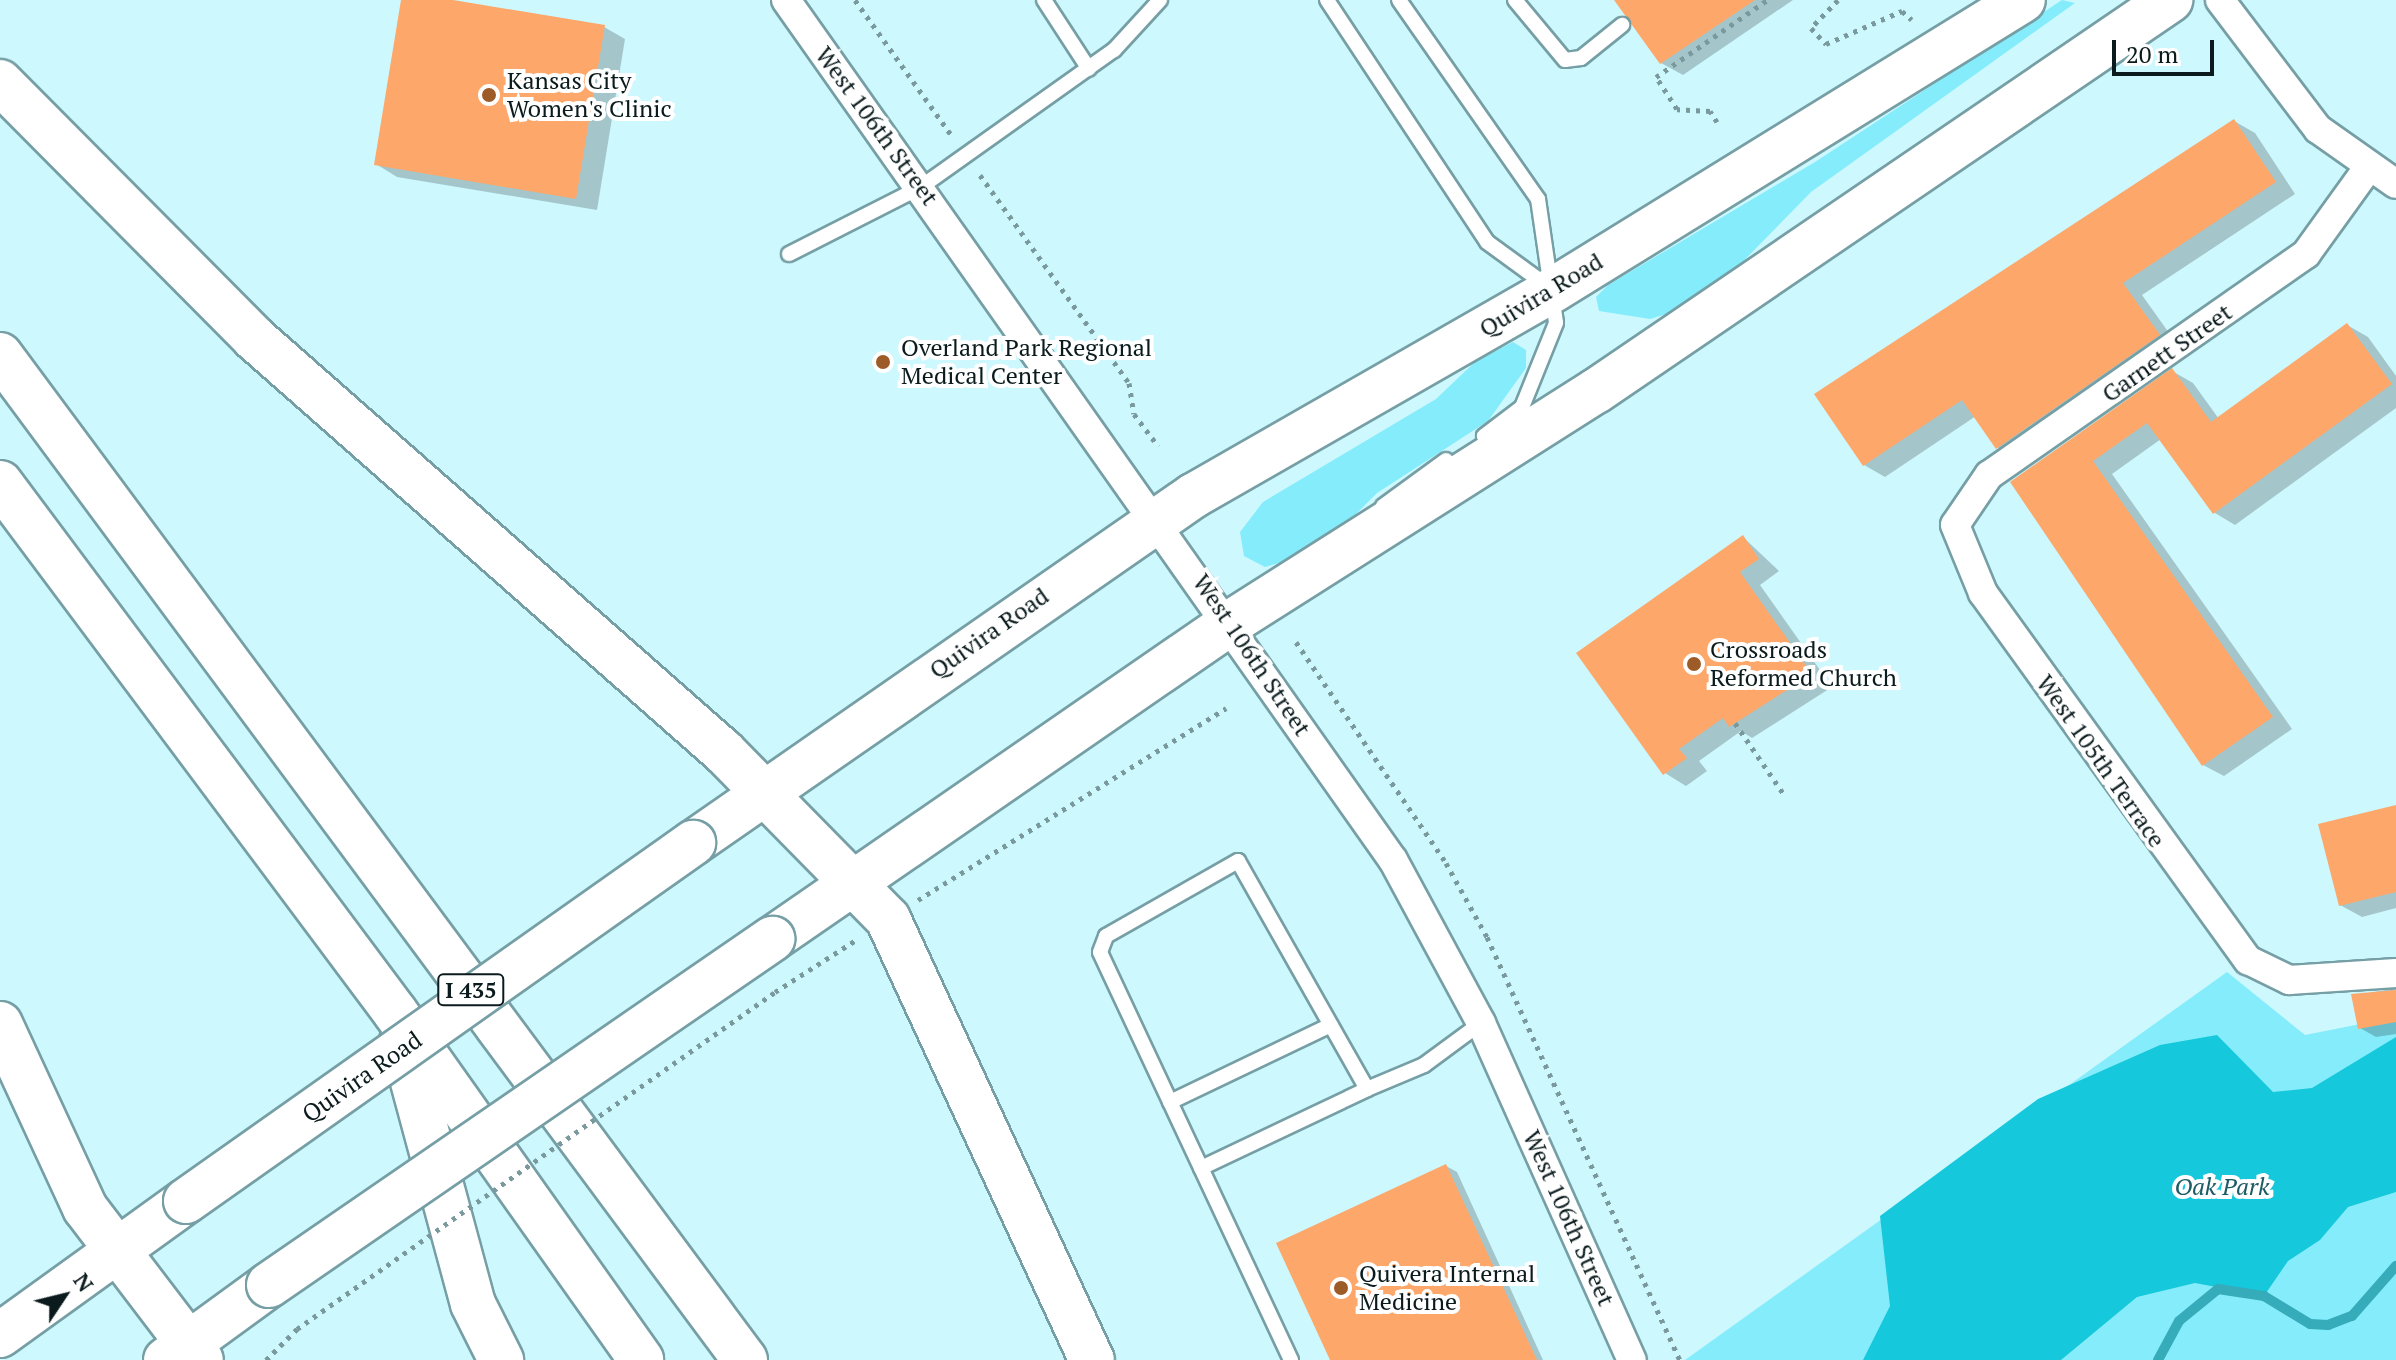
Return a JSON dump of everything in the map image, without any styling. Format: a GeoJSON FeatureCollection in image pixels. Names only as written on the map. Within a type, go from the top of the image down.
{"type":"FeatureCollection","features":[{"type":"Feature","properties":{"kind":"main road","name":"Quivira Road"},"geometry":{"type":"LineString","coordinates":[[0,1335],[764,792],[1159,518],[1553,290],[2023,0]]}},
{"type":"Feature","properties":{"kind":"main road"},"geometry":{"type":"LineString","coordinates":[[0,1024],[85,1208],[184,1356],[269,1285],[1230,623],[1596,391],[2170,0]]}},
{"type":"Feature","properties":{"kind":"main road"},"geometry":{"type":"LineString","coordinates":[[0,82],[277,359],[764,792],[888,919],[1092,1360]]}},
{"type":"Feature","properties":{"kind":"main road","name":"I 435"},"geometry":{"type":"LineString","coordinates":[[0,355],[745,1360]]}},
{"type":"Feature","properties":{"kind":"main road"},"geometry":{"type":"LineString","coordinates":[[0,483],[395,1012],[641,1360]]}},
{"type":"Feature","properties":{"kind":"main road"},"geometry":{"type":"LineString","coordinates":[[395,1012],[473,1304],[501,1360]]}},
{"type":"Feature","properties":{"kind":"street","name":"West 106th Street"},"geometry":{"type":"LineString","coordinates":[[786,0],[1159,518],[1393,860],[1481,1023],[1632,1360]]}},
{"type":"Feature","properties":{"kind":"street"},"geometry":{"type":"LineString","coordinates":[[2220,0],[2318,129],[2368,168],[2396,184]]}},
{"type":"Feature","properties":{"kind":"street","name":"Garnett Street"},"geometry":{"type":"LineString","coordinates":[[1955,525],[1989,475],[2306,254],[2368,168]]}},
{"type":"Feature","properties":{"kind":"street","name":"West 105th Terrace"},"geometry":{"type":"LineString","coordinates":[[1955,525],[1983,593],[2217,924],[2248,960],[2275,976],[2311,982],[2396,973]]}},
{"type":"Feature","properties":{"kind":"lane"},"geometry":{"type":"LineString","coordinates":[[1044,0],[1089,69]]}},
{"type":"Feature","properties":{"kind":"lane"},"geometry":{"type":"LineString","coordinates":[[789,254],[921,187],[1089,69],[1160,0]]}},
{"type":"Feature","properties":{"kind":"lane"},"geometry":{"type":"LineString","coordinates":[[1327,0],[1487,242],[1553,290]]}},
{"type":"Feature","properties":{"kind":"lane"},"geometry":{"type":"LineString","coordinates":[[1357,542],[1394,492],[1467,448],[1522,407],[1556,323],[1538,199],[1399,0]]}},
{"type":"Feature","properties":{"kind":"lane"},"geometry":{"type":"LineString","coordinates":[[1515,0],[1565,60],[1581,58],[1622,25]]}},
{"type":"Feature","properties":{"kind":"lane"},"geometry":{"type":"LineString","coordinates":[[1291,1360],[1100,952],[1106,936],[1238,861],[1367,1089]]}},
{"type":"Feature","properties":{"kind":"lane"},"geometry":{"type":"LineString","coordinates":[[1201,1168],[1424,1065],[1481,1023]]}},
{"type":"Feature","properties":{"kind":"lane"},"geometry":{"type":"LineString","coordinates":[[1170,1102],[1331,1025]]}},
{"type":"Feature","properties":{"kind":"path"},"geometry":{"type":"LineString","coordinates":[[855,0],[952,136]]}},
{"type":"Feature","properties":{"kind":"path"},"geometry":{"type":"LineString","coordinates":[[1717,122],[1710,111],[1677,109],[1656,77],[1767,0]]}},
{"type":"Feature","properties":{"kind":"path"},"geometry":{"type":"LineString","coordinates":[[1838,0],[1811,28],[1826,44],[1902,11],[1912,20]]}},
{"type":"Feature","properties":{"kind":"path"},"geometry":{"type":"LineString","coordinates":[[975,167],[1129,383],[1134,414],[1158,446]]}},
{"type":"Feature","properties":{"kind":"path"},"geometry":{"type":"LineString","coordinates":[[942,884],[1065,814],[1226,708]]}},
{"type":"Feature","properties":{"kind":"path"},"geometry":{"type":"LineString","coordinates":[[1735,723],[1785,796]]}},
{"type":"Feature","properties":{"kind":"path"},"geometry":{"type":"LineString","coordinates":[[266,1360],[297,1329],[775,992],[846,946]]}},
{"type":"Feature","properties":{"kind":"green space"},"geometry":{"type":"Polygon","coordinates":[[[2062,0],[2075,3],[1811,192],[1723,282],[1679,310],[1650,319],[1599,311],[1596,297],[1608,285],[1815,162],[2062,0]]]}},
{"type":"Feature","properties":{"kind":"green space"},"geometry":{"type":"Polygon","coordinates":[[[1513,342],[1526,350],[1526,368],[1488,421],[1377,493],[1336,534],[1301,557],[1265,567],[1244,556],[1240,532],[1263,502],[1436,399],[1476,361],[1513,342]]]}},
{"type":"Feature","properties":{"kind":"green space","name":"Oak Park"},"geometry":{"type":"Polygon","coordinates":[[[2227,972],[2305,1035],[2396,1017],[2396,1360],[1685,1360],[2227,972]]]}},
{"type":"Feature","properties":{"kind":"green space","name":"Oak Park"},"geometry":{"type":"Polygon","coordinates":[[[2217,1035],[2273,1092],[2312,1088],[2396,1037],[2396,1192],[2348,1207],[2320,1240],[2288,1261],[2264,1296],[2195,1283],[2137,1297],[2061,1360],[1863,1360],[1890,1306],[1880,1216],[2038,1099],[2160,1045],[2217,1035]]]}},
{"type":"Feature","properties":{"kind":"building","name":"Kansas City Women's Clinic"},"geometry":{"type":"Polygon","coordinates":[[[401,0],[453,0],[605,25],[576,199],[374,165],[401,0]]]}},
{"type":"Feature","properties":{"kind":"building"},"geometry":{"type":"Polygon","coordinates":[[[1614,0],[1755,0],[1660,64],[1614,0]]]}},
{"type":"Feature","properties":{"kind":"building"},"geometry":{"type":"Polygon","coordinates":[[[2234,119],[2276,182],[2123,283],[2160,335],[1996,449],[1962,400],[1863,466],[1814,394],[2234,119]]]}},
{"type":"Feature","properties":{"kind":"building"},"geometry":{"type":"Polygon","coordinates":[[[2347,323],[2392,384],[2213,514],[2147,423],[2093,461],[2273,717],[2202,766],[2010,482],[2172,368],[2211,422],[2347,323]]]}},
{"type":"Feature","properties":{"kind":"building","name":"Crossroads Reformed Church"},"geometry":{"type":"Polygon","coordinates":[[[1743,535],[1759,559],[1740,572],[1812,674],[1729,727],[1723,718],[1679,749],[1687,758],[1663,775],[1576,653],[1743,535]]]}},
{"type":"Feature","properties":{"kind":"building"},"geometry":{"type":"Polygon","coordinates":[[[2396,805],[2396,892],[2339,906],[2318,824],[2396,805]]]}},
{"type":"Feature","properties":{"kind":"building"},"geometry":{"type":"Polygon","coordinates":[[[2396,990],[2396,1022],[2358,1029],[2351,994],[2396,990]]]}},
{"type":"Feature","properties":{"kind":"building"},"geometry":{"type":"Polygon","coordinates":[[[1446,1164],[1537,1360],[1330,1360],[1276,1243],[1446,1164]]]}},
{"type":"Feature","properties":{"kind":"waterway"},"geometry":{"type":"LineString","coordinates":[[2158,1360],[2179,1321],[2218,1289],[2264,1296],[2310,1324],[2328,1325],[2352,1316],[2396,1266]]}},
{"type":"Feature","properties":{"kind":"place","name":"Kansas City Women's Clinic"},"geometry":{"type":"Point","coordinates":[489,95]}},
{"type":"Feature","properties":{"kind":"place","name":"Overland Park Regional Medical Center"},"geometry":{"type":"Point","coordinates":[883,362]}},
{"type":"Feature","properties":{"kind":"place","name":"Crossroads Reformed Church"},"geometry":{"type":"Point","coordinates":[1694,664]}},
{"type":"Feature","properties":{"kind":"place","name":"Quivera Internal Medicine"},"geometry":{"type":"Point","coordinates":[1341,1288]}}]}
